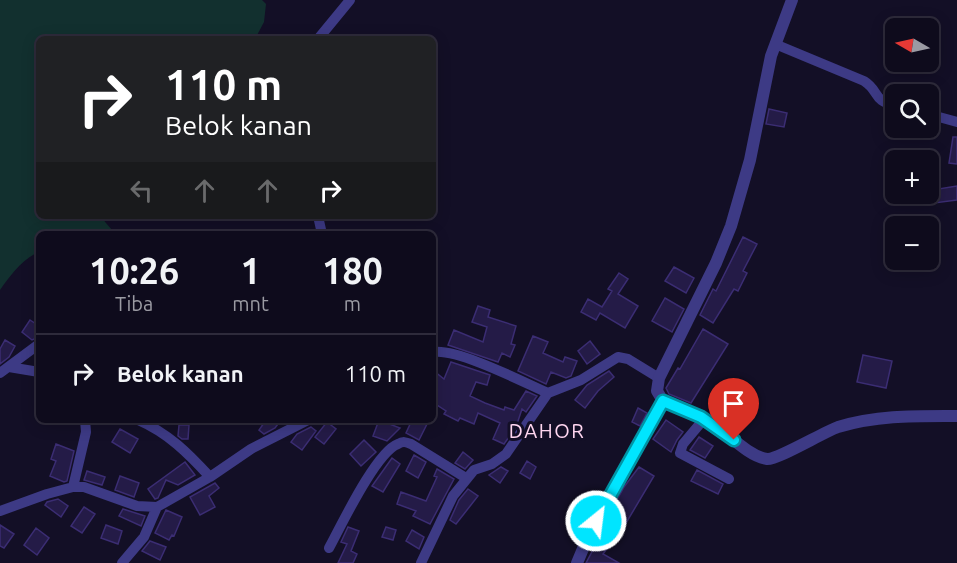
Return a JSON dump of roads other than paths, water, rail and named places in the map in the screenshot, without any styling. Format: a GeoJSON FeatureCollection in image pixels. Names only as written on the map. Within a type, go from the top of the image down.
{"type":"FeatureCollection","features":[{"type":"Feature","properties":{"kind":"street"},"geometry":{"type":"LineString","coordinates":[[320,36],[350,0]]}},
{"type":"Feature","properties":{"kind":"street"},"geometry":{"type":"LineString","coordinates":[[792,0],[775,44],[748,169],[731,226],[716,263],[659,378],[657,392],[663,401],[704,419],[748,450],[770,459],[816,436],[861,422],[895,416],[957,416]]}},
{"type":"Feature","properties":{"kind":"street"},"geometry":{"type":"LineString","coordinates":[[775,44],[864,81],[880,101],[885,103]]}},
{"type":"Feature","properties":{"kind":"street"},"geometry":{"type":"LineString","coordinates":[[939,117],[957,122]]}},
{"type":"Feature","properties":{"kind":"street"},"geometry":{"type":"LineString","coordinates":[[4,370],[36,346]]}},
{"type":"Feature","properties":{"kind":"street"},"geometry":{"type":"LineString","coordinates":[[436,352],[468,359],[548,393]]}},
{"type":"Feature","properties":{"kind":"street"},"geometry":{"type":"LineString","coordinates":[[421,563],[453,496],[466,478],[478,467],[492,464],[506,454],[548,393],[580,380],[618,357],[628,359],[659,378]]}},
{"type":"Feature","properties":{"kind":"street"},"geometry":{"type":"LineString","coordinates":[[4,370],[36,372]]}},
{"type":"Feature","properties":{"kind":"street"},"geometry":{"type":"LineString","coordinates":[[577,563],[590,532],[663,401]]}},
{"type":"Feature","properties":{"kind":"street"},"geometry":{"type":"LineString","coordinates":[[704,419],[683,444],[680,453],[729,478]]}},
{"type":"Feature","properties":{"kind":"street"},"geometry":{"type":"LineString","coordinates":[[73,488],[86,432],[85,423]]}},
{"type":"Feature","properties":{"kind":"street"},"geometry":{"type":"LineString","coordinates":[[145,423],[157,428],[182,446],[210,477]]}},
{"type":"Feature","properties":{"kind":"street"},"geometry":{"type":"LineString","coordinates":[[0,511],[47,494],[84,487],[137,506],[157,507],[210,477],[251,448],[302,423]]}},
{"type":"Feature","properties":{"kind":"street"},"geometry":{"type":"LineString","coordinates":[[329,548],[365,481],[391,447],[404,442],[411,444],[466,478]]}},
{"type":"Feature","properties":{"kind":"street"},"geometry":{"type":"LineString","coordinates":[[122,563],[144,537],[157,507]]}},
{"type":"Feature","properties":{"kind":"district","name":"DAHOR"},"geometry":{"type":"Point","coordinates":[547,430]}}]}
